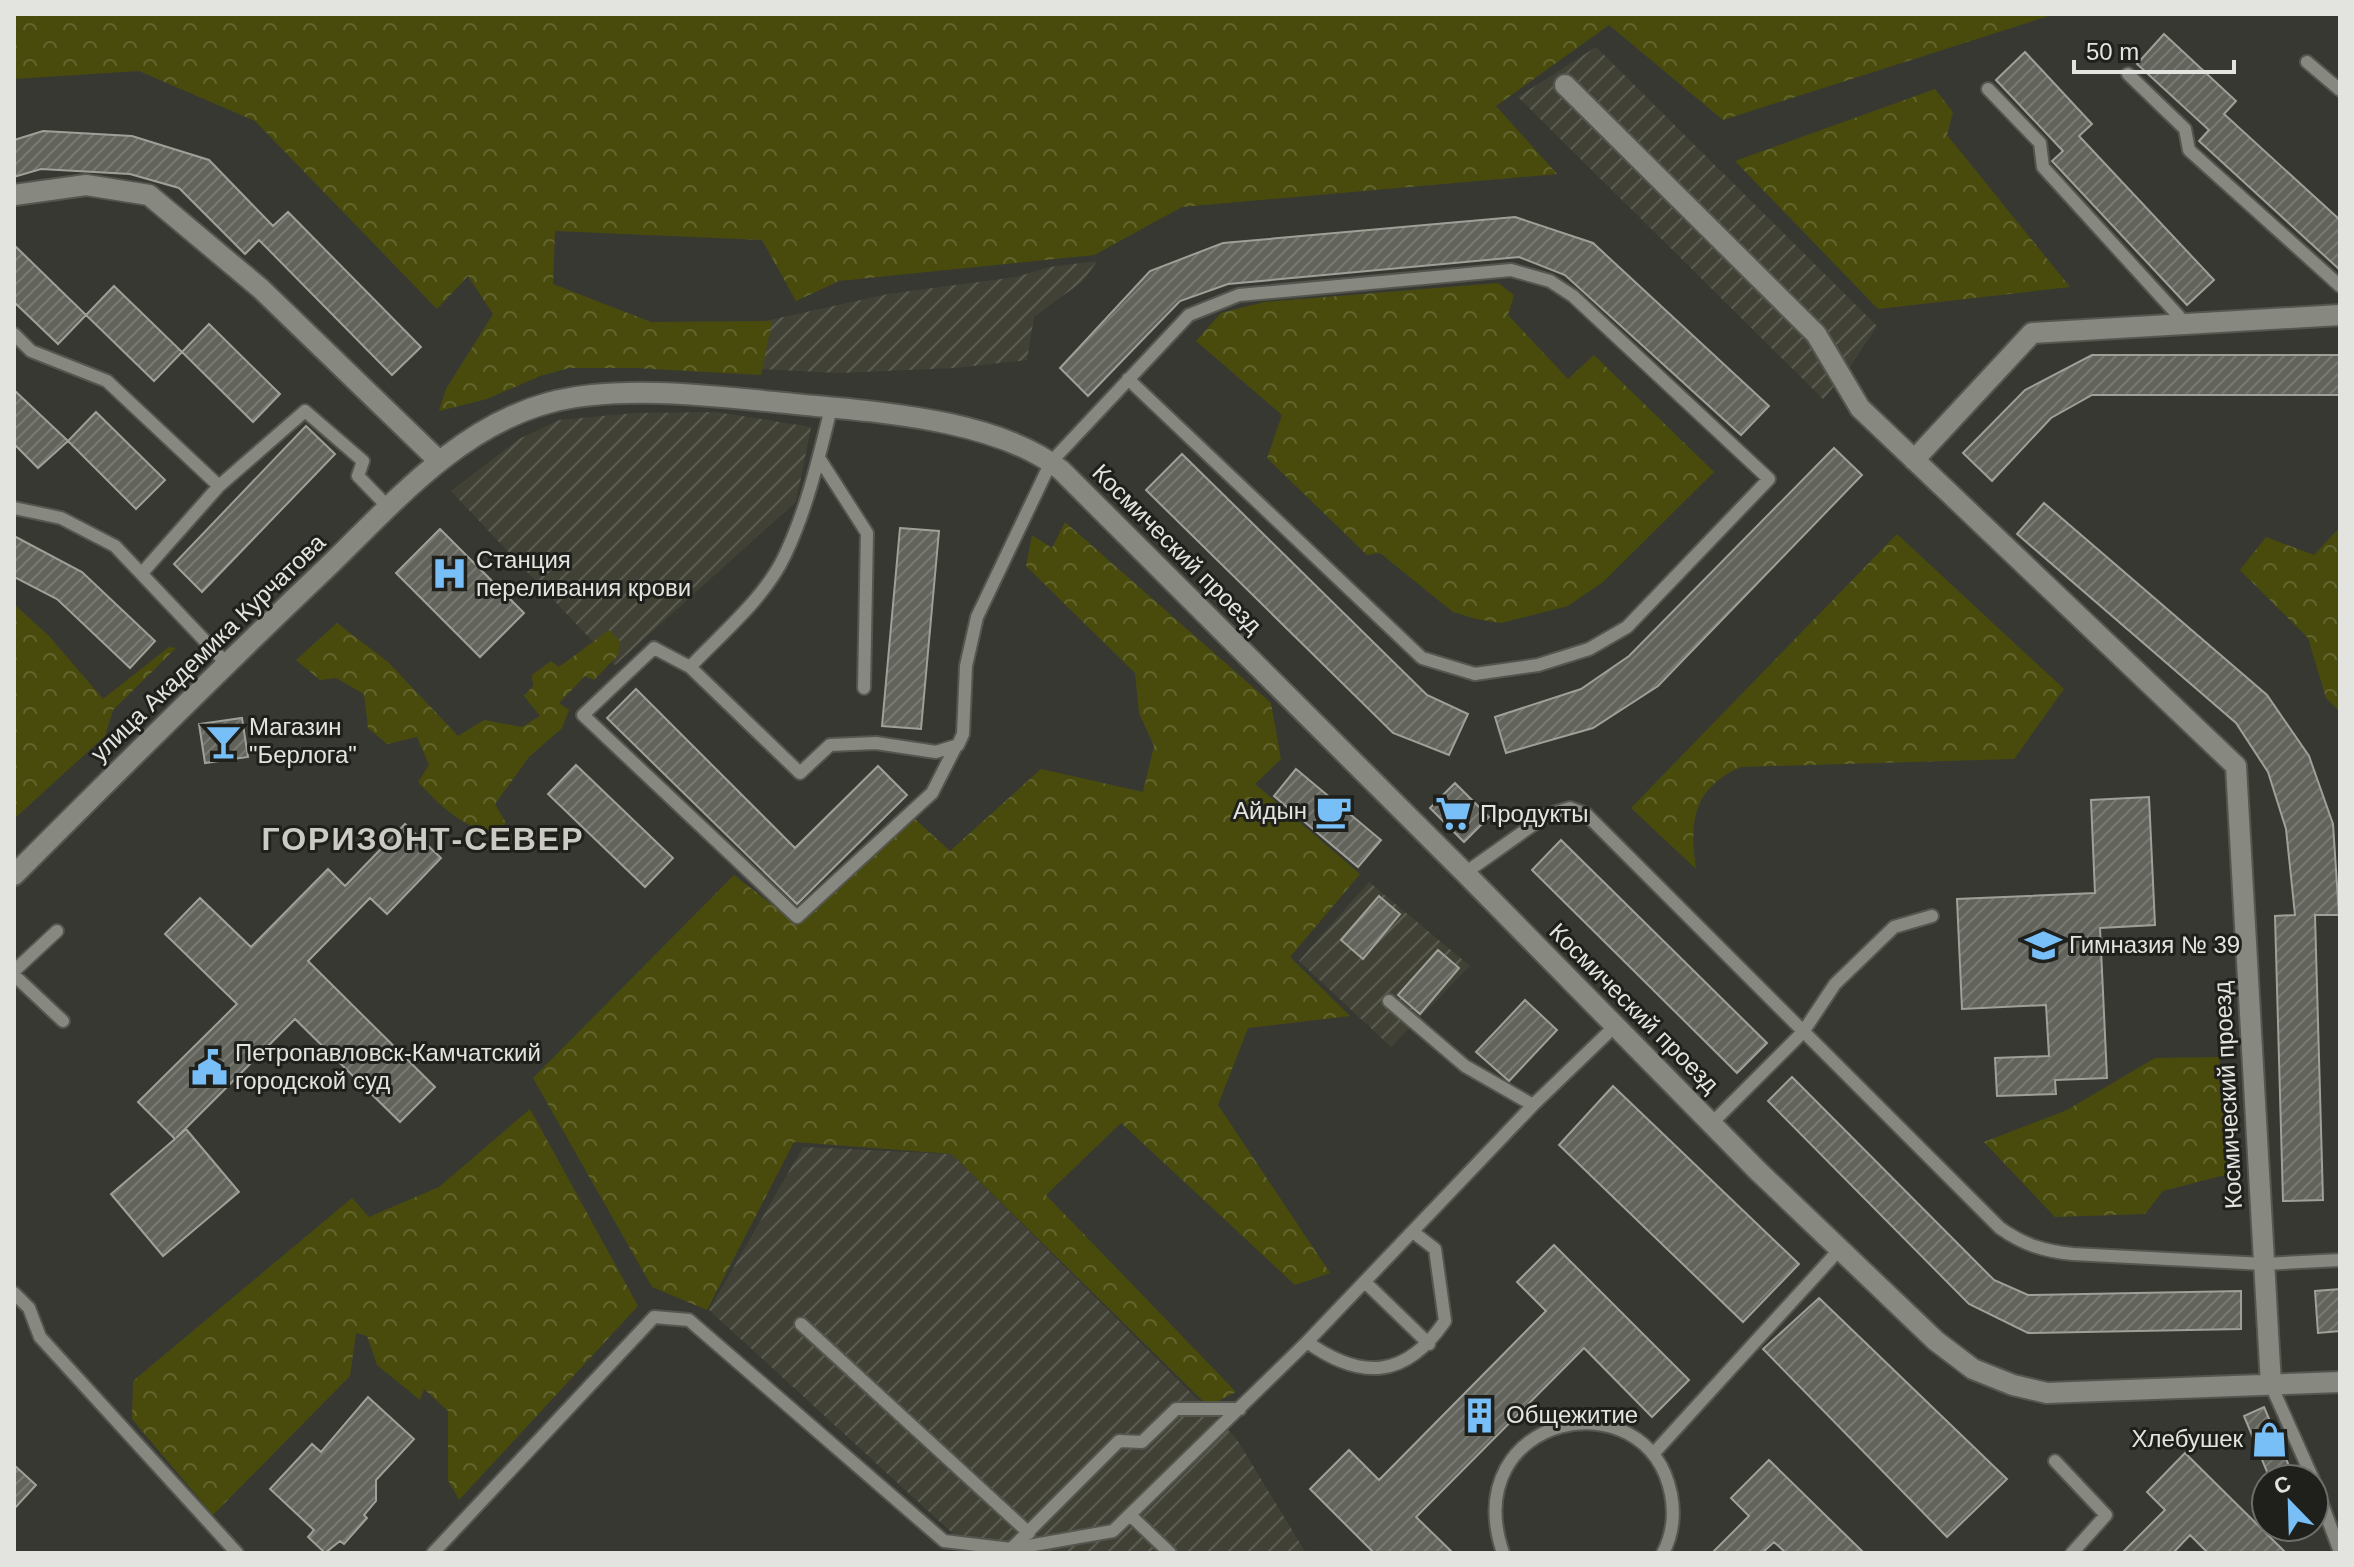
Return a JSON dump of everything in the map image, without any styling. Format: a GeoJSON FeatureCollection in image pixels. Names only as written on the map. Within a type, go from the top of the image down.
{"type":"FeatureCollection","features":[{"type":"Feature","properties":{"kind":"street","name":"Космический проезд"},"geometry":{"type":"LineString","coordinates":[[1565,85],[1816,334],[1860,408],[2236,766],[2271,1385]]}},
{"type":"Feature","properties":{"kind":"street"},"geometry":{"type":"LineString","coordinates":[[14,195],[86,185],[149,195],[260,288],[439,461]]}},
{"type":"Feature","properties":{"kind":"street"},"geometry":{"type":"LineString","coordinates":[[1914,460],[2032,333],[2340,315]]}},
{"type":"Feature","properties":{"kind":"street","name":"улица Академика Курчатова"},"geometry":{"type":"LineString","coordinates":[[14,875],[226,663],[439,461],[477,434],[515,414],[585,395],[651,394],[831,408],[962,428],[1051,462]]}},
{"type":"Feature","properties":{"kind":"street","name":"Космический проезд"},"geometry":{"type":"LineString","coordinates":[[1051,462],[1839,1250],[1936,1341],[1973,1369],[2013,1385],[2047,1393],[2340,1382]]}},
{"type":"Feature","properties":{"kind":"lane"},"geometry":{"type":"LineString","coordinates":[[2307,62],[2340,90]]}},
{"type":"Feature","properties":{"kind":"lane"},"geometry":{"type":"LineString","coordinates":[[2128,74],[2185,129],[2189,150],[2340,286]]}},
{"type":"Feature","properties":{"kind":"lane"},"geometry":{"type":"LineString","coordinates":[[1988,89],[2040,143],[2043,167],[2185,323]]}},
{"type":"Feature","properties":{"kind":"lane"},"geometry":{"type":"LineString","coordinates":[[955,748],[936,752],[876,743],[830,745],[800,773],[690,667],[654,648],[583,715],[797,917],[932,793],[963,734],[966,666],[977,617],[1051,462],[1128,379],[1189,315],[1239,295],[1511,270],[1550,281],[1573,296],[1769,479],[1627,627],[1589,649],[1538,665],[1475,674],[1422,658],[1128,379]]}},
{"type":"Feature","properties":{"kind":"lane"},"geometry":{"type":"LineString","coordinates":[[14,334],[31,351],[107,381],[219,486]]}},
{"type":"Feature","properties":{"kind":"lane"},"geometry":{"type":"LineString","coordinates":[[690,667],[774,573],[785,555],[819,458],[831,408]]}},
{"type":"Feature","properties":{"kind":"lane"},"geometry":{"type":"LineString","coordinates":[[142,573],[219,486],[305,411],[363,461],[358,476],[390,509]]}},
{"type":"Feature","properties":{"kind":"lane"},"geometry":{"type":"LineString","coordinates":[[819,458],[867,533],[864,688]]}},
{"type":"Feature","properties":{"kind":"lane"},"geometry":{"type":"LineString","coordinates":[[14,508],[61,518],[115,546],[226,663]]}},
{"type":"Feature","properties":{"kind":"lane"},"geometry":{"type":"LineString","coordinates":[[1465,873],[1547,815],[1570,808],[1586,814],[2000,1228],[2020,1242],[2043,1251],[2073,1254],[2264,1264],[2340,1260]]}},
{"type":"Feature","properties":{"kind":"lane"},"geometry":{"type":"LineString","coordinates":[[1712,1123],[1803,1032],[1835,984],[1894,927],[1932,916]]}},
{"type":"Feature","properties":{"kind":"lane"},"geometry":{"type":"LineString","coordinates":[[57,931],[14,973],[63,1021]]}},
{"type":"Feature","properties":{"kind":"lane"},"geometry":{"type":"LineString","coordinates":[[1389,1001],[1465,1066],[1533,1105]]}},
{"type":"Feature","properties":{"kind":"lane"},"geometry":{"type":"LineString","coordinates":[[433,1553],[654,1317],[689,1320],[944,1541],[1011,1551],[1048,1549],[1113,1531],[1307,1342],[1533,1105],[1614,1027]]}},
{"type":"Feature","properties":{"kind":"lane"},"geometry":{"type":"LineString","coordinates":[[1307,1342],[1336,1362],[1376,1369],[1403,1363],[1429,1344],[1445,1321],[1441,1282],[1435,1249],[1413,1232]]}},
{"type":"Feature","properties":{"kind":"lane"},"geometry":{"type":"LineString","coordinates":[[1653,1454],[1839,1250]]}},
{"type":"Feature","properties":{"kind":"lane"},"geometry":{"type":"LineString","coordinates":[[1365,1282],[1429,1344]]}},
{"type":"Feature","properties":{"kind":"lane"},"geometry":{"type":"LineString","coordinates":[[14,1293],[29,1308],[40,1337],[237,1553]]}},
{"type":"Feature","properties":{"kind":"lane"},"geometry":{"type":"LineString","coordinates":[[801,1324],[1029,1533]]}},
{"type":"Feature","properties":{"kind":"lane"},"geometry":{"type":"LineString","coordinates":[[2271,1385],[2305,1463]]}},
{"type":"Feature","properties":{"kind":"lane"},"geometry":{"type":"LineString","coordinates":[[1011,1551],[1119,1441],[1142,1442],[1176,1409],[1240,1409]]}},
{"type":"Feature","properties":{"kind":"lane"},"geometry":{"type":"LineString","coordinates":[[1503,1553],[1494,1528],[1494,1498],[1504,1470],[1521,1447],[1546,1430],[1574,1423],[1603,1424],[1631,1435],[1653,1454],[1668,1481],[1674,1510],[1670,1540],[1663,1553]]}},
{"type":"Feature","properties":{"kind":"lane"},"geometry":{"type":"LineString","coordinates":[[2055,1461],[2106,1515],[2072,1553]]}},
{"type":"Feature","properties":{"kind":"lane"},"geometry":{"type":"LineString","coordinates":[[1130,1515],[1170,1553]]}},
{"type":"Feature","properties":{"kind":"lane"},"geometry":{"type":"LineString","coordinates":[[2330,1526],[2340,1552]]}},
{"type":"Feature","properties":{"kind":"shaded area"},"geometry":{"type":"Polygon","coordinates":[[[1596,47],[1877,326],[1848,370],[1823,399],[1518,97],[1596,47]]]}},
{"type":"Feature","properties":{"kind":"shaded area"},"geometry":{"type":"Polygon","coordinates":[[[1097,261],[1083,281],[1034,317],[1027,360],[955,368],[838,373],[649,363],[651,346],[888,294],[1016,277],[1050,267],[1097,261]]]}},
{"type":"Feature","properties":{"kind":"shaded area"},"geometry":{"type":"Polygon","coordinates":[[[716,412],[811,427],[796,502],[615,665],[451,491],[519,439],[559,420],[635,413],[716,412]]]}},
{"type":"Feature","properties":{"kind":"shaded area"},"geometry":{"type":"Polygon","coordinates":[[[1369,882],[1470,966],[1391,1047],[1299,961],[1369,882]]]}},
{"type":"Feature","properties":{"kind":"shaded area"},"geometry":{"type":"Polygon","coordinates":[[[803,1147],[952,1154],[1236,1438],[1306,1553],[974,1553],[709,1310],[803,1147]]]}},
{"type":"Feature","properties":{"kind":"green space"},"geometry":{"type":"Polygon","coordinates":[[[14,14],[2055,14],[1723,120],[1609,25],[1496,106],[1557,174],[1182,207],[1094,255],[839,281],[796,301],[762,240],[555,231],[553,284],[651,322],[772,321],[761,375],[569,368],[540,376],[487,399],[439,411],[446,389],[493,314],[468,276],[437,309],[255,121],[139,71],[14,79],[14,14]]]}},
{"type":"Feature","properties":{"kind":"green space"},"geometry":{"type":"Polygon","coordinates":[[[1935,89],[1953,112],[1947,135],[2070,287],[1878,309],[1735,161],[1935,89]]]}},
{"type":"Feature","properties":{"kind":"green space"},"geometry":{"type":"Polygon","coordinates":[[[1498,283],[1514,295],[1508,315],[1568,379],[1594,355],[1714,472],[1603,582],[1568,606],[1501,623],[1453,612],[1380,553],[1367,555],[1267,458],[1282,415],[1196,341],[1221,313],[1264,302],[1498,283]]]}},
{"type":"Feature","properties":{"kind":"green space"},"geometry":{"type":"Polygon","coordinates":[[[1065,522],[1271,703],[1281,759],[1255,784],[1360,874],[1290,957],[1350,1016],[1248,1028],[1218,1105],[1330,1273],[1295,1285],[1121,1123],[1046,1195],[1236,1392],[1208,1406],[952,1154],[794,1142],[707,1310],[652,1287],[533,1078],[734,875],[794,922],[915,819],[950,851],[1041,769],[1143,792],[1154,746],[1139,713],[1135,673],[1026,566],[1032,535],[1052,548],[1065,522]]]}},
{"type":"Feature","properties":{"kind":"green space"},"geometry":{"type":"Polygon","coordinates":[[[2340,527],[2340,712],[2326,698],[2308,638],[2240,570],[2266,537],[2314,555],[2340,527]]]}},
{"type":"Feature","properties":{"kind":"green space"},"geometry":{"type":"Polygon","coordinates":[[[1897,534],[2064,689],[2014,759],[1741,767],[1713,785],[1698,808],[1693,836],[1696,869],[1631,808],[1897,534]]]}},
{"type":"Feature","properties":{"kind":"green space"},"geometry":{"type":"Polygon","coordinates":[[[16,606],[49,636],[103,699],[169,647],[176,648],[113,710],[105,736],[14,819],[16,606]]]}},
{"type":"Feature","properties":{"kind":"green space"},"geometry":{"type":"Polygon","coordinates":[[[337,623],[388,662],[458,736],[484,720],[522,727],[540,716],[524,696],[533,686],[532,675],[551,661],[559,667],[609,630],[620,641],[618,655],[594,680],[585,676],[559,703],[569,710],[562,728],[529,757],[495,804],[506,823],[496,833],[462,821],[418,782],[429,765],[417,737],[387,744],[368,728],[364,694],[336,678],[320,680],[296,660],[337,623]]]}},
{"type":"Feature","properties":{"kind":"green space"},"geometry":{"type":"Polygon","coordinates":[[[2219,1057],[2229,1174],[2163,1191],[2145,1214],[2055,1217],[1984,1142],[2067,1110],[2155,1058],[2219,1057]]]}},
{"type":"Feature","properties":{"kind":"green space"},"geometry":{"type":"Polygon","coordinates":[[[530,1109],[638,1306],[459,1500],[448,1480],[448,1411],[424,1389],[420,1400],[377,1365],[367,1336],[356,1333],[350,1376],[213,1515],[132,1419],[133,1381],[352,1198],[369,1217],[439,1187],[530,1109]]]}},
{"type":"Feature","properties":{"kind":"building"},"geometry":{"type":"Polygon","coordinates":[[[2164,34],[2236,101],[2224,114],[2340,220],[2340,270],[2199,141],[2209,130],[2137,64],[2164,34]]]}},
{"type":"Feature","properties":{"kind":"building"},"geometry":{"type":"Polygon","coordinates":[[[2025,52],[2092,124],[2079,136],[2214,280],[2187,305],[2052,161],[2063,151],[1996,80],[2025,52]]]}},
{"type":"Feature","properties":{"kind":"building"},"geometry":{"type":"Polygon","coordinates":[[[43,131],[132,136],[209,160],[273,226],[288,212],[421,347],[392,375],[259,240],[245,254],[179,188],[130,174],[41,169],[14,177],[14,140],[43,131]]]}},
{"type":"Feature","properties":{"kind":"building"},"geometry":{"type":"Polygon","coordinates":[[[1515,217],[1593,243],[1769,406],[1741,435],[1565,275],[1519,257],[1228,284],[1180,301],[1088,396],[1060,368],[1150,271],[1223,243],[1515,217]]]}},
{"type":"Feature","properties":{"kind":"building"},"geometry":{"type":"Polygon","coordinates":[[[14,245],[86,315],[58,344],[14,302],[14,245]]]}},
{"type":"Feature","properties":{"kind":"building"},"geometry":{"type":"Polygon","coordinates":[[[114,286],[182,352],[154,381],[86,315],[114,286]]]}},
{"type":"Feature","properties":{"kind":"building"},"geometry":{"type":"Polygon","coordinates":[[[209,324],[280,394],[253,422],[182,352],[209,324]]]}},
{"type":"Feature","properties":{"kind":"building"},"geometry":{"type":"Polygon","coordinates":[[[2092,355],[2340,355],[2340,395],[2092,395],[2051,418],[1992,481],[1963,453],[2025,390],[2092,355]]]}},
{"type":"Feature","properties":{"kind":"building"},"geometry":{"type":"Polygon","coordinates":[[[14,390],[68,441],[38,468],[14,444],[14,390]]]}},
{"type":"Feature","properties":{"kind":"building"},"geometry":{"type":"Polygon","coordinates":[[[96,412],[165,480],[136,509],[68,441],[96,412]]]}},
{"type":"Feature","properties":{"kind":"building"},"geometry":{"type":"Polygon","coordinates":[[[306,426],[335,454],[202,592],[174,564],[306,426]]]}},
{"type":"Feature","properties":{"kind":"building"},"geometry":{"type":"Polygon","coordinates":[[[1834,448],[1862,475],[1658,686],[1593,728],[1506,753],[1495,717],[1581,689],[1629,656],[1834,448]]]}},
{"type":"Feature","properties":{"kind":"building"},"geometry":{"type":"Polygon","coordinates":[[[1182,454],[1427,695],[1468,714],[1449,755],[1393,733],[1146,490],[1182,454]]]}},
{"type":"Feature","properties":{"kind":"building"},"geometry":{"type":"Polygon","coordinates":[[[2044,503],[2267,695],[2309,756],[2333,824],[2339,915],[2315,915],[2323,1200],[2283,1201],[2275,916],[2295,915],[2286,829],[2268,772],[2236,723],[2017,534],[2044,503]]]}},
{"type":"Feature","properties":{"kind":"building"},"geometry":{"type":"Polygon","coordinates":[[[900,528],[939,531],[921,729],[882,726],[900,528]]]}},
{"type":"Feature","properties":{"kind":"building"},"geometry":{"type":"Polygon","coordinates":[[[440,529],[524,613],[480,657],[396,573],[440,529]]]}},
{"type":"Feature","properties":{"kind":"building"},"geometry":{"type":"Polygon","coordinates":[[[14,536],[82,572],[155,641],[130,668],[57,599],[14,577],[14,536]]]}},
{"type":"Feature","properties":{"kind":"building"},"geometry":{"type":"Polygon","coordinates":[[[636,689],[795,848],[878,766],[907,795],[797,904],[607,718],[636,689]]]}},
{"type":"Feature","properties":{"kind":"building","name":"Магазин \"Берлога\""},"geometry":{"type":"Polygon","coordinates":[[[242,718],[248,757],[205,763],[199,724],[242,718]]]}},
{"type":"Feature","properties":{"kind":"building"},"geometry":{"type":"Polygon","coordinates":[[[576,765],[673,858],[645,887],[548,794],[576,765]]]}},
{"type":"Feature","properties":{"kind":"building"},"geometry":{"type":"Polygon","coordinates":[[[1296,769],[1381,840],[1358,867],[1274,796],[1296,769]]]}},
{"type":"Feature","properties":{"kind":"building"},"geometry":{"type":"Polygon","coordinates":[[[1455,783],[1489,817],[1464,842],[1430,808],[1455,783]]]}},
{"type":"Feature","properties":{"kind":"building"},"geometry":{"type":"Polygon","coordinates":[[[2149,797],[2155,925],[2100,928],[2107,1078],[2055,1080],[2056,1094],[1997,1096],[1995,1058],[2049,1056],[2046,1005],[1962,1009],[1957,899],[2095,893],[2091,800],[2149,797]]]}},
{"type":"Feature","properties":{"kind":"building"},"geometry":{"type":"Polygon","coordinates":[[[405,824],[441,858],[387,914],[370,898],[308,961],[435,1087],[400,1122],[295,1019],[176,1138],[186,1129],[239,1192],[163,1256],[111,1194],[175,1139],[138,1102],[237,1004],[165,934],[200,898],[251,947],[328,869],[345,886],[405,824]]]}},
{"type":"Feature","properties":{"kind":"building"},"geometry":{"type":"Polygon","coordinates":[[[1561,840],[1767,1043],[1737,1073],[1532,870],[1561,840]]]}},
{"type":"Feature","properties":{"kind":"building"},"geometry":{"type":"Polygon","coordinates":[[[1379,896],[1400,914],[1363,959],[1341,940],[1379,896]]]}},
{"type":"Feature","properties":{"kind":"building"},"geometry":{"type":"Polygon","coordinates":[[[1438,950],[1459,968],[1420,1014],[1398,995],[1438,950]]]}},
{"type":"Feature","properties":{"kind":"building"},"geometry":{"type":"Polygon","coordinates":[[[1525,1000],[1557,1030],[1509,1081],[1476,1052],[1525,1000]]]}},
{"type":"Feature","properties":{"kind":"building"},"geometry":{"type":"Polygon","coordinates":[[[1792,1077],[1994,1280],[2028,1295],[2241,1291],[2241,1329],[2028,1333],[1969,1304],[1768,1101],[1792,1077]]]}},
{"type":"Feature","properties":{"kind":"building"},"geometry":{"type":"Polygon","coordinates":[[[1613,1086],[1799,1264],[1743,1322],[1559,1145],[1613,1086]]]}},
{"type":"Feature","properties":{"kind":"building"},"geometry":{"type":"Polygon","coordinates":[[[1554,1245],[1689,1380],[1652,1417],[1584,1348],[1416,1517],[1453,1553],[1374,1553],[1310,1489],[1349,1450],[1379,1480],[1546,1311],[1517,1282],[1554,1245]]]}},
{"type":"Feature","properties":{"kind":"building"},"geometry":{"type":"Polygon","coordinates":[[[2340,1289],[2340,1331],[2318,1333],[2315,1291],[2340,1289]]]}},
{"type":"Feature","properties":{"kind":"building"},"geometry":{"type":"Polygon","coordinates":[[[1819,1298],[2007,1479],[1947,1537],[1763,1349],[1819,1298]]]}},
{"type":"Feature","properties":{"kind":"building"},"geometry":{"type":"Polygon","coordinates":[[[368,1397],[414,1439],[376,1480],[376,1501],[364,1515],[367,1518],[344,1544],[340,1541],[325,1553],[308,1537],[314,1530],[270,1489],[312,1444],[321,1452],[368,1397]]]}},
{"type":"Feature","properties":{"kind":"building"},"geometry":{"type":"Polygon","coordinates":[[[2264,1407],[2288,1463],[2263,1463],[2244,1416],[2264,1407]]]}},
{"type":"Feature","properties":{"kind":"building"},"geometry":{"type":"Polygon","coordinates":[[[2185,1453],[2250,1517],[2250,1543],[2276,1543],[2286,1553],[2208,1553],[2190,1535],[2173,1553],[2122,1553],[2165,1510],[2147,1492],[2185,1453]]]}},
{"type":"Feature","properties":{"kind":"building"},"geometry":{"type":"Polygon","coordinates":[[[1769,1460],[1864,1553],[1786,1553],[1774,1542],[1762,1553],[1712,1553],[1749,1516],[1731,1498],[1769,1460]]]}},
{"type":"Feature","properties":{"kind":"building"},"geometry":{"type":"Polygon","coordinates":[[[14,1465],[36,1485],[14,1509],[14,1465]]]}},
{"type":"Feature","properties":{"kind":"place","name":"Станция переливания крови"},"geometry":{"type":"Point","coordinates":[450,574]}},
{"type":"Feature","properties":{"kind":"place","name":"Магазин \"Берлога\""},"geometry":{"type":"Point","coordinates":[223,741]}},
{"type":"Feature","properties":{"kind":"place","name":"Айдын"},"geometry":{"type":"Point","coordinates":[1333,811]}},
{"type":"Feature","properties":{"kind":"place","name":"Продукты"},"geometry":{"type":"Point","coordinates":[1454,814]}},
{"type":"Feature","properties":{"kind":"place","name":"Гимназия № 39"},"geometry":{"type":"Point","coordinates":[2043,945]}},
{"type":"Feature","properties":{"kind":"place","name":"Петропавловск-Камчатский городской суд"},"geometry":{"type":"Point","coordinates":[209,1067]}},
{"type":"Feature","properties":{"kind":"place","name":"Общежитие"},"geometry":{"type":"Point","coordinates":[1480,1415]}},
{"type":"Feature","properties":{"kind":"place","name":"Хлебушек"},"geometry":{"type":"Point","coordinates":[2269,1439]}},
{"type":"Feature","properties":{"kind":"district","name":"ГОРИЗОНТ-СЕВЕР"},"geometry":{"type":"Point","coordinates":[423,839]}}]}
